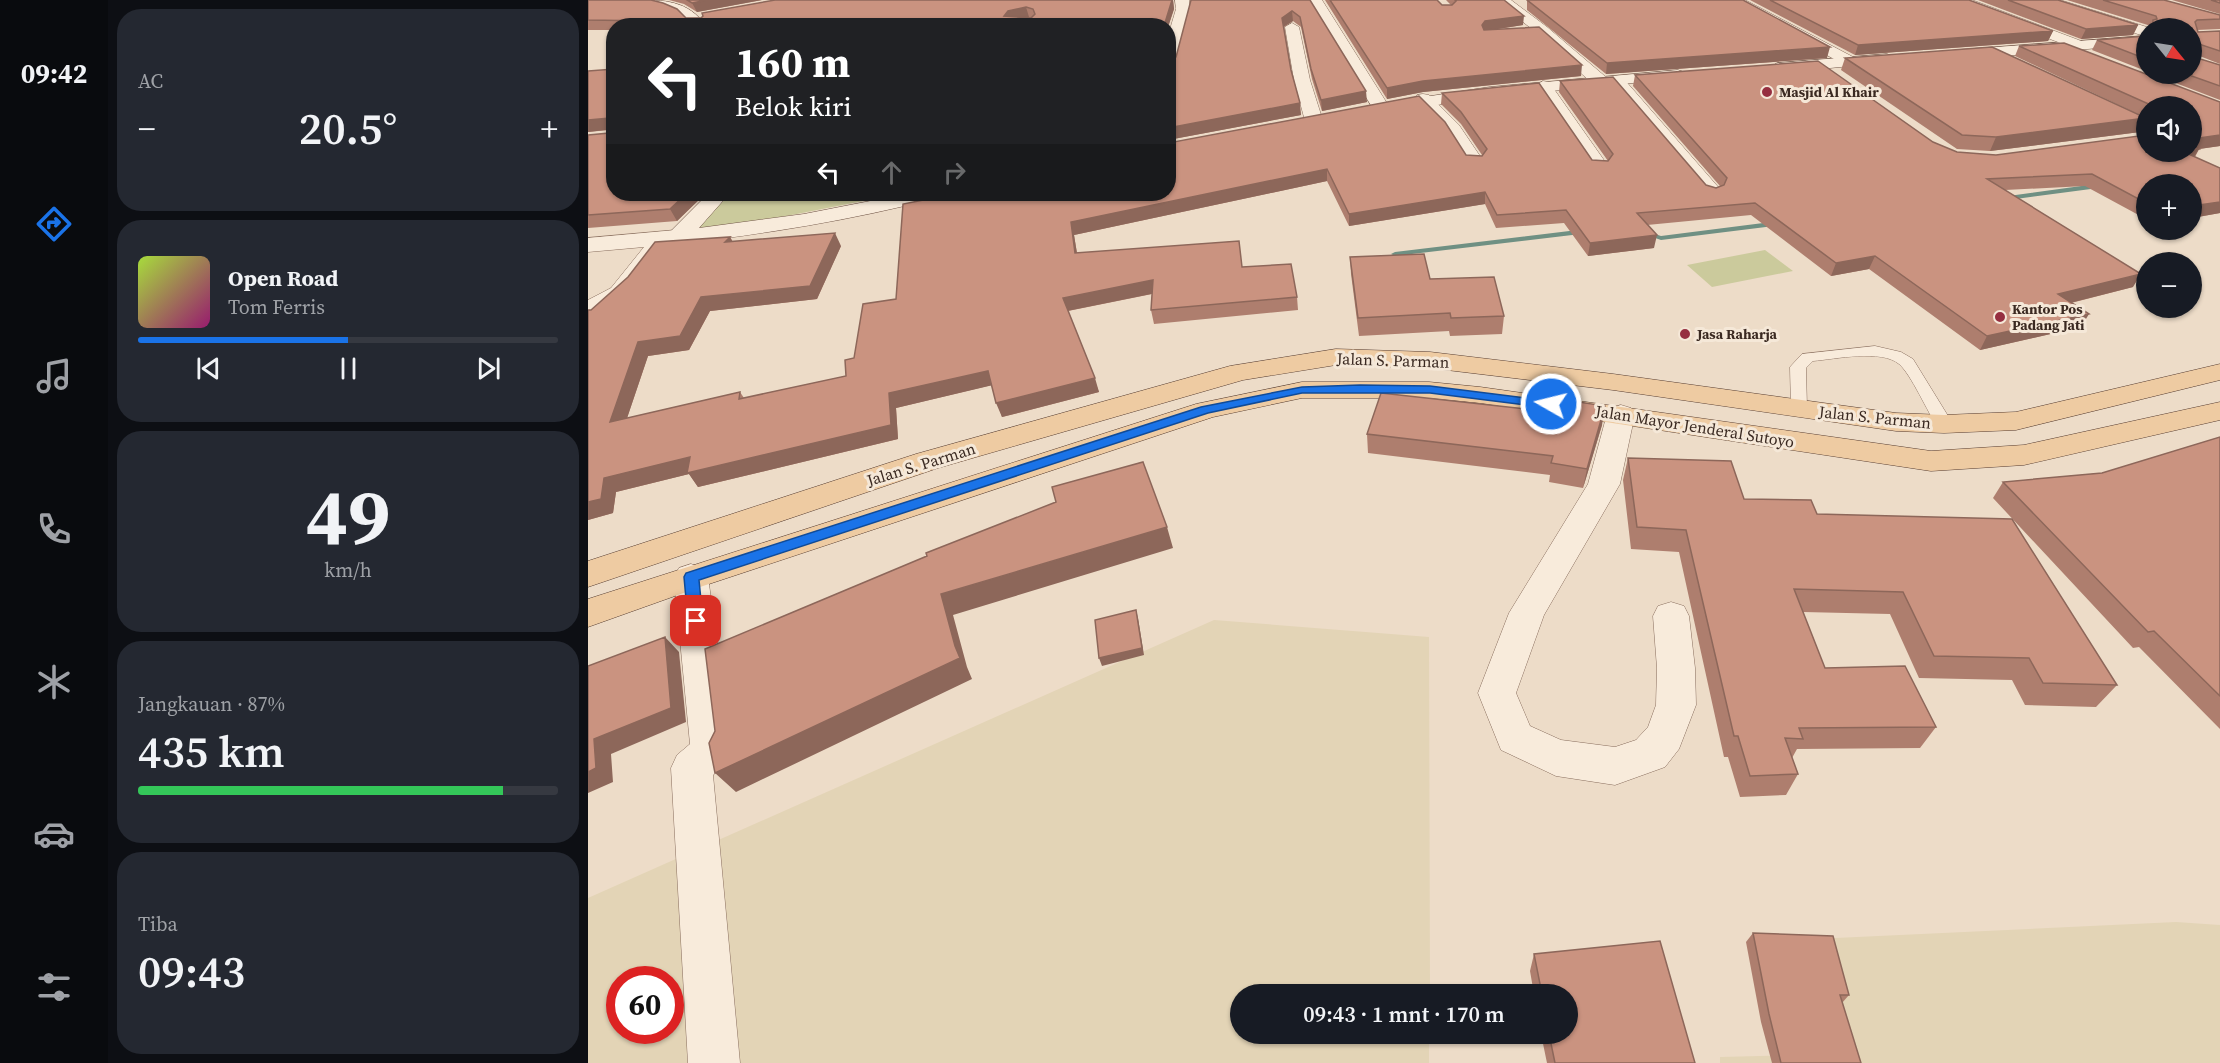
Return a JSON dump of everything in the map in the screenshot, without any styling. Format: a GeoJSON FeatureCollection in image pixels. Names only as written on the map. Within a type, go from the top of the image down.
{"type":"FeatureCollection","features":[{"type":"Feature","properties":{"kind":"main road","name":"Jalan S. Parman"},"geometry":{"type":"LineString","coordinates":[[588,574],[927,460],[1240,372],[1336,357],[1430,360],[1613,382],[1896,422],[1944,424],[2016,421],[2220,372]]}},
{"type":"Feature","properties":{"kind":"main road","name":"Jalan Mayor Jenderal Sutoyo"},"geometry":{"type":"LineString","coordinates":[[588,613],[691,577],[1206,410],[1293,392],[1360,388],[1430,390],[1621,414],[1931,461],[2024,455],[2220,411]]}},
{"type":"Feature","properties":{"kind":"street"},"geometry":{"type":"LineString","coordinates":[[642,0],[664,1],[696,18]]}},
{"type":"Feature","properties":{"kind":"street"},"geometry":{"type":"LineString","coordinates":[[1176,36],[1183,9],[1182,0]]}},
{"type":"Feature","properties":{"kind":"street"},"geometry":{"type":"LineString","coordinates":[[1315,0],[1381,108]]}},
{"type":"Feature","properties":{"kind":"street"},"geometry":{"type":"LineString","coordinates":[[1735,0],[1849,62]]}},
{"type":"Feature","properties":{"kind":"street"},"geometry":{"type":"LineString","coordinates":[[1959,0],[2079,45]]}},
{"type":"Feature","properties":{"kind":"street"},"geometry":{"type":"LineString","coordinates":[[2046,0],[2136,35]]}},
{"type":"Feature","properties":{"kind":"street"},"geometry":{"type":"LineString","coordinates":[[1506,2],[1530,3]]}},
{"type":"Feature","properties":{"kind":"street"},"geometry":{"type":"LineString","coordinates":[[1506,2],[1609,81],[1712,192]]}},
{"type":"Feature","properties":{"kind":"street"},"geometry":{"type":"LineString","coordinates":[[1292,27],[1302,80],[1320,120],[1297,124]]}},
{"type":"Feature","properties":{"kind":"street"},"geometry":{"type":"LineString","coordinates":[[1521,33],[1542,30]]}},
{"type":"Feature","properties":{"kind":"street"},"geometry":{"type":"LineString","coordinates":[[1942,56],[2136,40]]}},
{"type":"Feature","properties":{"kind":"street"},"geometry":{"type":"LineString","coordinates":[[2060,46],[2102,62]]}},
{"type":"Feature","properties":{"kind":"street"},"geometry":{"type":"LineString","coordinates":[[1989,52],[2020,67]]}},
{"type":"Feature","properties":{"kind":"street"},"geometry":{"type":"LineString","coordinates":[[1759,69],[1907,58]]}},
{"type":"Feature","properties":{"kind":"street"},"geometry":{"type":"LineString","coordinates":[[1818,64],[1846,84]]}},
{"type":"Feature","properties":{"kind":"street"},"geometry":{"type":"LineString","coordinates":[[1359,112],[1423,99],[1544,86],[1695,74]]}},
{"type":"Feature","properties":{"kind":"street"},"geometry":{"type":"LineString","coordinates":[[1544,86],[1599,167]]}},
{"type":"Feature","properties":{"kind":"street"},"geometry":{"type":"LineString","coordinates":[[1423,99],[1453,129],[1474,162]]}},
{"type":"Feature","properties":{"kind":"street"},"geometry":{"type":"LineString","coordinates":[[588,310],[620,293],[670,237],[711,201]]}},
{"type":"Feature","properties":{"kind":"street"},"geometry":{"type":"LineString","coordinates":[[588,245],[755,229],[898,201]]}},
{"type":"Feature","properties":{"kind":"street"},"geometry":{"type":"LineString","coordinates":[[1621,414],[1604,484],[1527,613],[1497,693],[1515,738],[1556,758],[1615,766],[1650,754],[1665,737],[1676,705],[1676,668],[1671,616]]}},
{"type":"Feature","properties":{"kind":"street"},"geometry":{"type":"LineString","coordinates":[[691,577],[711,751],[692,768],[714,1063]]}},
{"type":"Feature","properties":{"kind":"lane"},"geometry":{"type":"LineString","coordinates":[[1799,409],[1798,367],[1808,357],[1875,351],[1895,355],[1907,362],[1944,424]]}},
{"type":"Feature","properties":{"kind":"shaded area"},"geometry":{"type":"Polygon","coordinates":[[[1214,620],[1429,637],[1430,984],[1230,984],[1230,1044],[1429,1044],[1429,1063],[588,1063],[588,898],[1214,620]]]}},
{"type":"Feature","properties":{"kind":"shaded area"},"geometry":{"type":"Polygon","coordinates":[[[2176,922],[2220,925],[2220,1063],[1720,1063],[1720,1057],[1838,1054],[1814,939],[2176,922]]]}},
{"type":"Feature","properties":{"kind":"green space"},"geometry":{"type":"Polygon","coordinates":[[[706,201],[863,201],[678,237],[706,201]]]}},
{"type":"Feature","properties":{"kind":"green space"},"geometry":{"type":"Polygon","coordinates":[[[1765,250],[1793,271],[1712,287],[1687,265],[1765,250]]]}},
{"type":"Feature","properties":{"kind":"building"},"geometry":{"type":"Polygon","coordinates":[[[588,0],[651,0],[677,9],[686,18],[606,18],[606,20],[588,20],[588,0]]]}},
{"type":"Feature","properties":{"kind":"building"},"geometry":{"type":"Polygon","coordinates":[[[687,0],[707,0],[692,3],[687,0]]]}},
{"type":"Feature","properties":{"kind":"building"},"geometry":{"type":"Polygon","coordinates":[[[775,0],[1172,0],[1166,18],[1031,18],[701,18],[702,13],[775,0]],[[1026,7],[1008,11],[1004,16],[1031,18],[1035,14],[1033,9],[1026,7]]]}},
{"type":"Feature","properties":{"kind":"building"},"geometry":{"type":"Polygon","coordinates":[[[1191,0],[1310,0],[1366,91],[1321,100],[1311,69],[1300,17],[1292,11],[1282,18],[1291,70],[1300,103],[1176,126],[1176,57],[1191,0]]]}},
{"type":"Feature","properties":{"kind":"building"},"geometry":{"type":"Polygon","coordinates":[[[1330,0],[1437,0],[1442,5],[1452,5],[1455,0],[1504,0],[1524,16],[1485,21],[1482,25],[1484,30],[1539,27],[1582,65],[1423,81],[1387,88],[1330,0]]]}},
{"type":"Feature","properties":{"kind":"building"},"geometry":{"type":"Polygon","coordinates":[[[1527,0],[1743,0],[1830,47],[1607,63],[1527,0]]]}},
{"type":"Feature","properties":{"kind":"building"},"geometry":{"type":"Polygon","coordinates":[[[1770,0],[1969,0],[2053,31],[1858,45],[1770,0]]]}},
{"type":"Feature","properties":{"kind":"building"},"geometry":{"type":"Polygon","coordinates":[[[2008,0],[2058,0],[2136,24],[2086,29],[2008,0]]]}},
{"type":"Feature","properties":{"kind":"building"},"geometry":{"type":"Polygon","coordinates":[[[2103,0],[2164,0],[2220,15],[2220,19],[2157,18],[2103,0]]]}},
{"type":"Feature","properties":{"kind":"building"},"geometry":{"type":"Polygon","coordinates":[[[2220,31],[2220,51],[2202,45],[2202,32],[2220,31]]]}},
{"type":"Feature","properties":{"kind":"building"},"geometry":{"type":"Polygon","coordinates":[[[2136,37],[2136,55],[2097,40],[2136,37]]]}},
{"type":"Feature","properties":{"kind":"building"},"geometry":{"type":"Polygon","coordinates":[[[2064,43],[2136,70],[2136,84],[2172,84],[2220,102],[2220,135],[2202,138],[2202,96],[2136,96],[2136,98],[2019,46],[2064,43]]]}},
{"type":"Feature","properties":{"kind":"building"},"geometry":{"type":"Polygon","coordinates":[[[1992,47],[2136,113],[2136,119],[1996,137],[1962,135],[1845,58],[1992,47]]]}},
{"type":"Feature","properties":{"kind":"building"},"geometry":{"type":"Polygon","coordinates":[[[2202,60],[2220,65],[2220,86],[2202,80],[2202,60]]]}},
{"type":"Feature","properties":{"kind":"building"},"geometry":{"type":"Polygon","coordinates":[[[1818,61],[1933,142],[1957,152],[1996,155],[2136,136],[2136,162],[2202,162],[2202,160],[2220,168],[2220,202],[2202,205],[2202,174],[2136,174],[2136,198],[2092,174],[1987,179],[2136,271],[2136,275],[2058,294],[2089,314],[1987,336],[1875,256],[1836,263],[1755,203],[1637,213],[1657,235],[1590,243],[1566,210],[1497,215],[1485,192],[1349,214],[1327,169],[1176,200],[1176,142],[1419,96],[1445,122],[1466,155],[1482,156],[1487,149],[1461,112],[1442,93],[1539,83],[1592,160],[1608,161],[1613,154],[1560,81],[1613,77],[1706,185],[1716,188],[1724,185],[1727,178],[1635,75],[1818,61]]]}},
{"type":"Feature","properties":{"kind":"building"},"geometry":{"type":"Polygon","coordinates":[[[606,70],[606,118],[588,120],[588,71],[606,70]]]}},
{"type":"Feature","properties":{"kind":"building"},"geometry":{"type":"Polygon","coordinates":[[[606,133],[606,201],[679,201],[670,209],[588,215],[588,135],[606,133]]]}},
{"type":"Feature","properties":{"kind":"building"},"geometry":{"type":"Polygon","coordinates":[[[918,201],[1172,201],[1071,222],[1075,253],[1239,241],[1242,267],[1291,264],[1297,297],[1151,310],[1153,280],[1063,298],[1095,378],[996,403],[988,371],[889,393],[891,425],[687,473],[690,457],[604,478],[601,499],[588,502],[588,310],[591,310],[628,277],[655,242],[730,237],[725,242],[835,233],[810,286],[701,297],[680,336],[638,342],[610,422],[740,392],[739,399],[846,376],[845,360],[854,358],[863,304],[896,299],[903,204],[918,201]]]}},
{"type":"Feature","properties":{"kind":"building"},"geometry":{"type":"Polygon","coordinates":[[[1424,254],[1430,279],[1494,277],[1504,316],[1451,318],[1450,313],[1358,318],[1350,257],[1424,254]]]}},
{"type":"Feature","properties":{"kind":"building"},"geometry":{"type":"Polygon","coordinates":[[[1381,393],[1563,413],[1566,400],[1605,406],[1587,469],[1551,463],[1553,456],[1367,434],[1381,393]]]}},
{"type":"Feature","properties":{"kind":"building"},"geometry":{"type":"Polygon","coordinates":[[[2220,437],[2220,696],[2154,631],[2148,632],[2003,482],[2102,473],[2220,437]]]}},
{"type":"Feature","properties":{"kind":"building"},"geometry":{"type":"Polygon","coordinates":[[[1628,458],[1731,461],[1744,499],[1811,500],[1817,514],[2012,519],[2117,685],[2043,683],[2029,658],[1934,656],[1903,592],[1794,589],[1825,668],[1905,666],[1936,727],[1799,728],[1803,739],[1785,738],[1798,774],[1750,776],[1738,736],[1734,736],[1686,530],[1637,527],[1628,458]]]}},
{"type":"Feature","properties":{"kind":"building"},"geometry":{"type":"Polygon","coordinates":[[[1143,462],[1167,527],[941,594],[960,658],[715,773],[709,743],[715,731],[705,649],[927,556],[926,553],[1056,502],[1052,487],[1143,462]]]}},
{"type":"Feature","properties":{"kind":"building"},"geometry":{"type":"Polygon","coordinates":[[[1136,610],[1142,648],[1099,658],[1095,620],[1136,610]]]}},
{"type":"Feature","properties":{"kind":"building"},"geometry":{"type":"Polygon","coordinates":[[[665,637],[671,708],[594,739],[596,768],[588,772],[588,666],[665,637]]]}},
{"type":"Feature","properties":{"kind":"building"},"geometry":{"type":"Polygon","coordinates":[[[1753,933],[1833,936],[1849,995],[1840,995],[1861,1063],[1781,1063],[1753,933]]]}},
{"type":"Feature","properties":{"kind":"building"},"geometry":{"type":"Polygon","coordinates":[[[1660,941],[1695,1063],[1555,1063],[1551,1044],[1578,1044],[1578,984],[1540,984],[1534,954],[1660,941]]]}},
{"type":"Feature","properties":{"kind":"waterway"},"geometry":{"type":"LineString","coordinates":[[2001,199],[2103,185]]}},
{"type":"Feature","properties":{"kind":"waterway"},"geometry":{"type":"LineString","coordinates":[[1642,232],[1661,238],[1779,223]]}},
{"type":"Feature","properties":{"kind":"waterway"},"geometry":{"type":"LineString","coordinates":[[1395,254],[1586,231]]}},
{"type":"Feature","properties":{"kind":"place","name":"Masjid Al Khair"},"geometry":{"type":"Point","coordinates":[1767,92]}},
{"type":"Feature","properties":{"kind":"place","name":"Kantor Pos Padang Jati"},"geometry":{"type":"Point","coordinates":[2000,317]}},
{"type":"Feature","properties":{"kind":"place","name":"Jasa Raharja"},"geometry":{"type":"Point","coordinates":[1685,334]}},
{"type":"Feature","properties":{"kind":"route"},"geometry":{"type":"LineString","coordinates":[[696,621],[691,577],[1206,410],[1302,390],[1360,388],[1430,390],[1551,404]]}}]}
